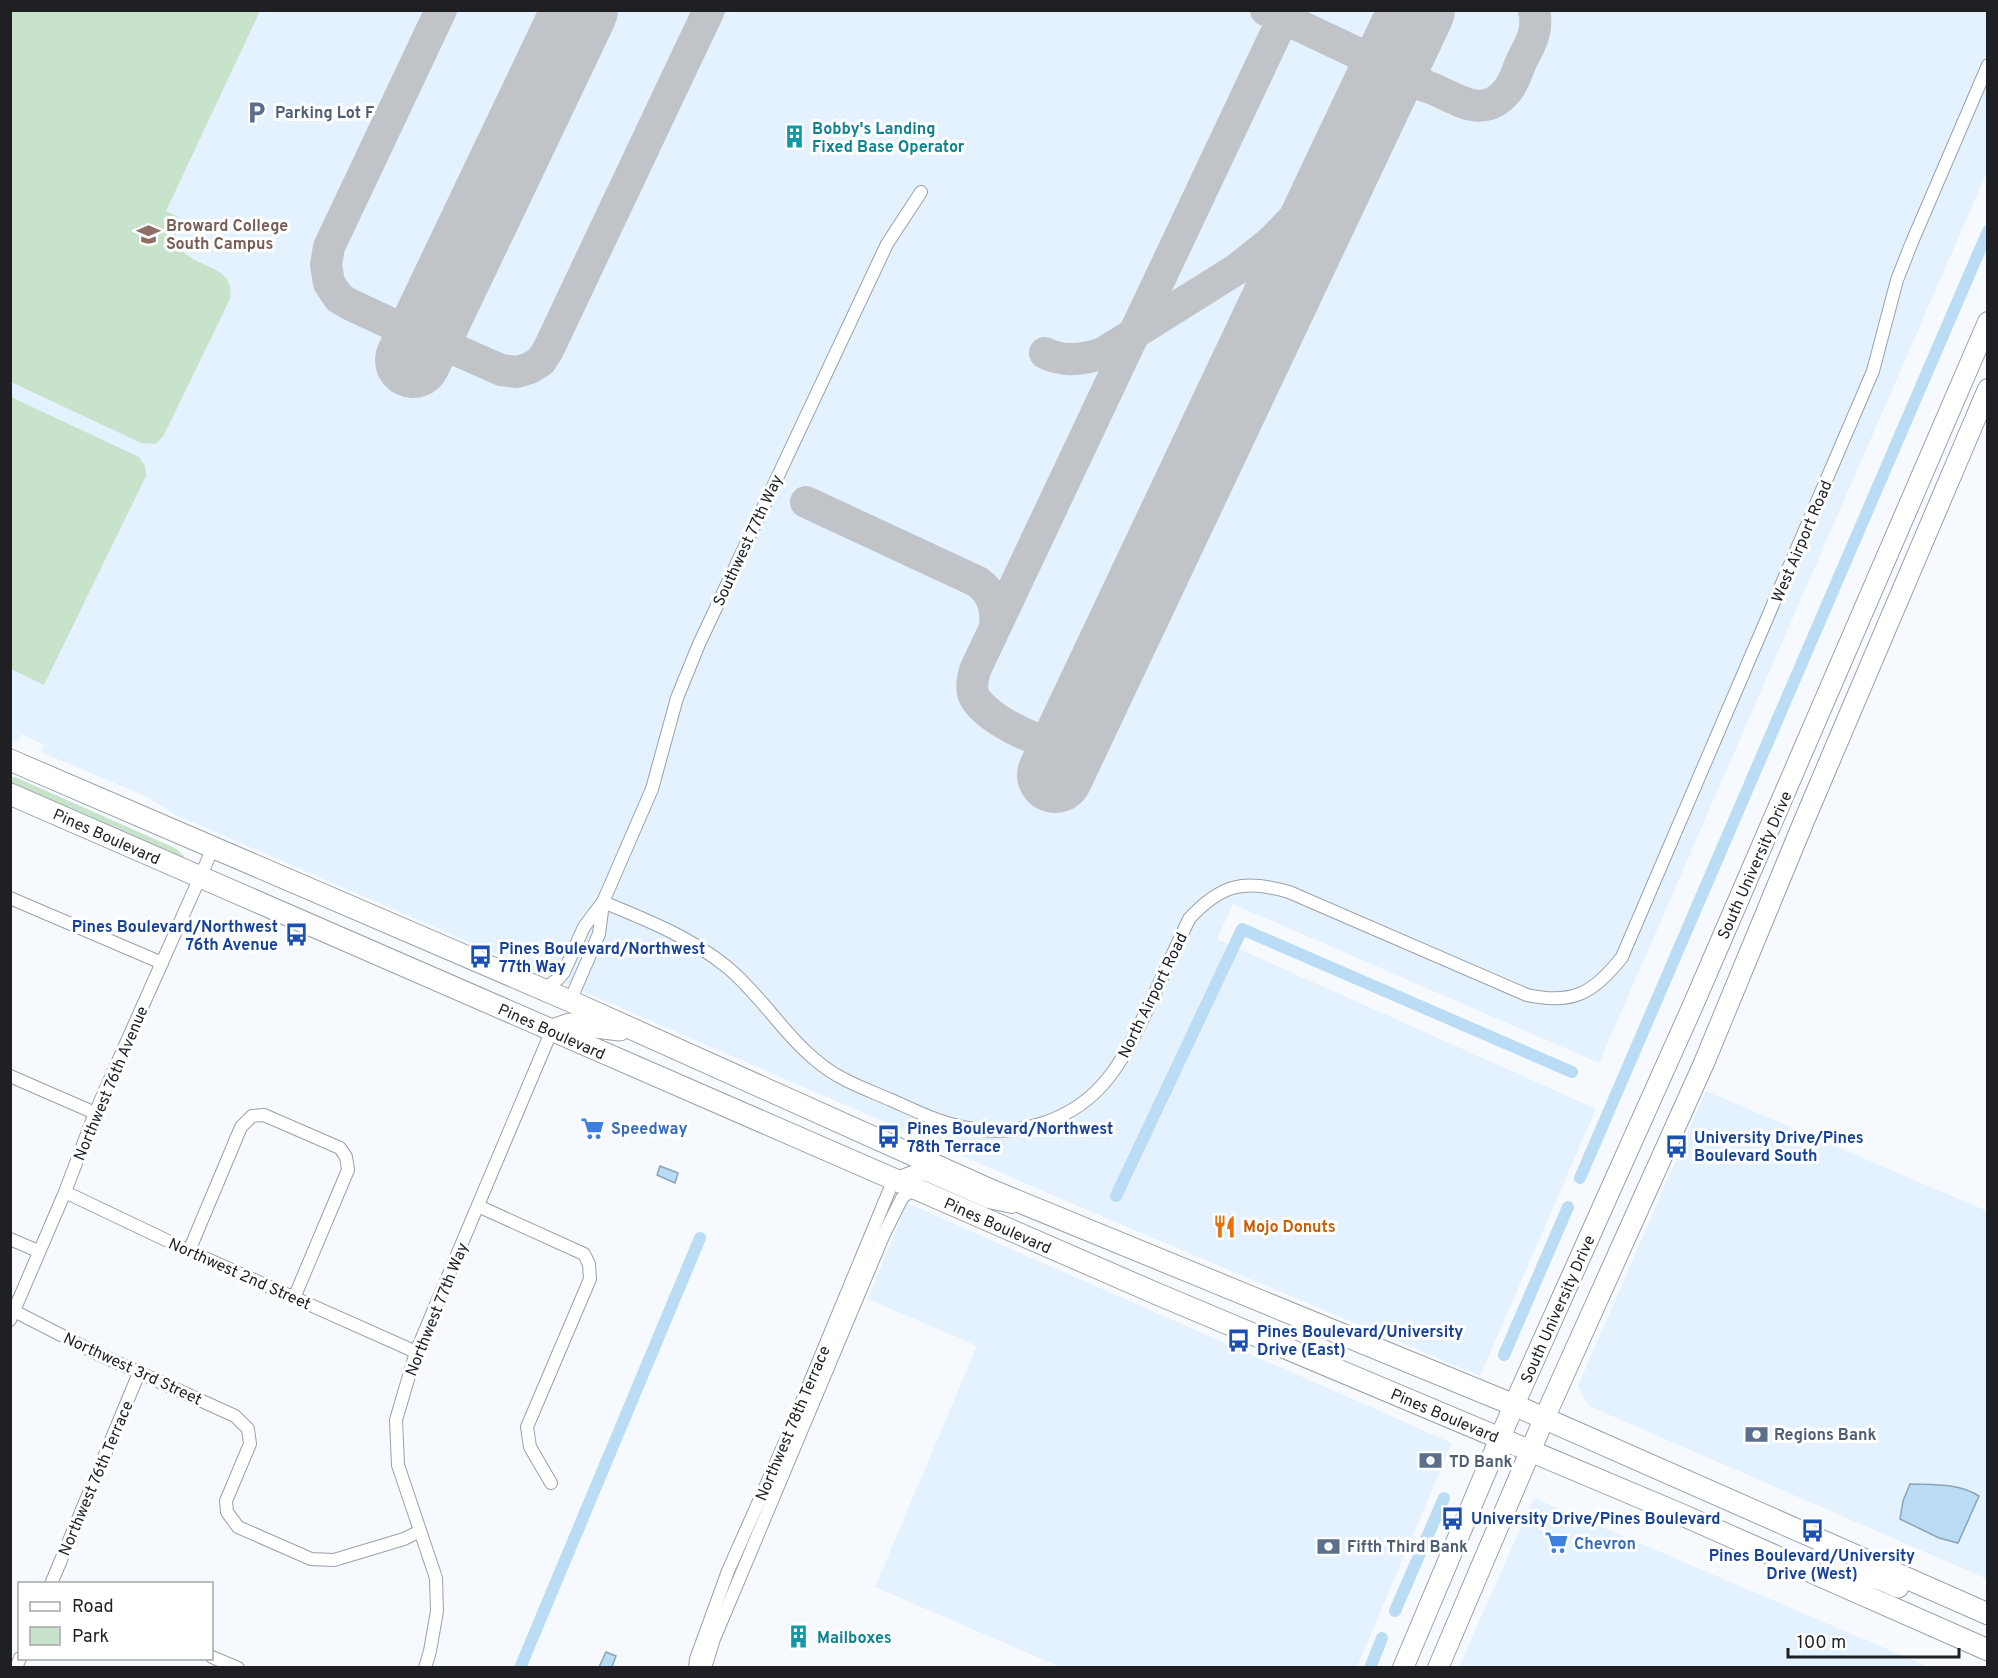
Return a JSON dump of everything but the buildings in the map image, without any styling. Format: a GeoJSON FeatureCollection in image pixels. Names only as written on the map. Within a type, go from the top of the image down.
{"type":"FeatureCollection","features":[{"type":"Feature","properties":{"kind":"highway","name":"Pines Boulevard"},"geometry":{"type":"LineString","coordinates":[[10,760],[544,989],[993,1191],[1514,1405],[1988,1615]]}},
{"type":"Feature","properties":{"kind":"highway","name":"Pines Boulevard"},"geometry":{"type":"LineString","coordinates":[[10,794],[1155,1293],[1850,1587],[1988,1650]]}},
{"type":"Feature","properties":{"kind":"highway"},"geometry":{"type":"LineString","coordinates":[[420,972],[530,1007],[541,1009],[570,1001]]}},
{"type":"Feature","properties":{"kind":"highway"},"geometry":{"type":"LineString","coordinates":[[552,1030],[570,1024],[642,1033]]}},
{"type":"Feature","properties":{"kind":"highway"},"geometry":{"type":"LineString","coordinates":[[1031,1239],[1061,1244],[1151,1278],[1161,1275],[1169,1264]]}},
{"type":"Feature","properties":{"kind":"highway"},"geometry":{"type":"LineString","coordinates":[[1155,1293],[1178,1282],[1194,1286],[1256,1311],[1293,1314]]}},
{"type":"Feature","properties":{"kind":"highway"},"geometry":{"type":"LineString","coordinates":[[1796,1564],[1844,1566],[1856,1555]]}},
{"type":"Feature","properties":{"kind":"highway"},"geometry":{"type":"LineString","coordinates":[[1850,1587],[1857,1578],[1866,1576],[1888,1582],[1970,1619],[1988,1615]]}},
{"type":"Feature","properties":{"kind":"main road","name":"South University Drive"},"geometry":{"type":"LineString","coordinates":[[1403,1668],[1499,1438],[1761,850],[1988,322]]}},
{"type":"Feature","properties":{"kind":"main road","name":"South University Drive"},"geometry":{"type":"LineString","coordinates":[[1438,1668],[1530,1450],[1704,1063],[1808,810],[1988,389]]}},
{"type":"Feature","properties":{"kind":"street","name":"West Airport Road"},"geometry":{"type":"LineString","coordinates":[[1578,995],[1605,979],[1622,957],[1873,371],[1911,242],[1988,65]]}},
{"type":"Feature","properties":{"kind":"street","name":"Southwest 77th Way"},"geometry":{"type":"LineString","coordinates":[[544,989],[564,972],[584,927],[603,902],[652,789],[677,698],[699,644],[887,244],[921,192]]}},
{"type":"Feature","properties":{"kind":"street","name":"Northwest 76th Avenue"},"geometry":{"type":"LineString","coordinates":[[12,1315],[65,1192],[95,1113],[213,848]]}},
{"type":"Feature","properties":{"kind":"street","name":"North Airport Road"},"geometry":{"type":"LineString","coordinates":[[603,902],[682,935],[728,968],[796,1043],[820,1064],[842,1078],[942,1122],[964,1128],[1001,1131],[1040,1125],[1073,1110],[1093,1095],[1110,1076],[1132,1040],[1189,919],[1204,903],[1230,888],[1264,885],[1289,892],[1527,995],[1546,999],[1578,995]]}},
{"type":"Feature","properties":{"kind":"street"},"geometry":{"type":"LineString","coordinates":[[10,898],[162,963]]}},
{"type":"Feature","properties":{"kind":"street","name":"Southwest 77th Way"},"geometry":{"type":"LineString","coordinates":[[570,1001],[599,934],[603,902]]}},
{"type":"Feature","properties":{"kind":"street","name":"Northwest 77th Way"},"geometry":{"type":"LineString","coordinates":[[425,1668],[437,1611],[436,1578],[398,1465],[396,1420],[416,1352],[552,1030]]}},
{"type":"Feature","properties":{"kind":"street"},"geometry":{"type":"LineString","coordinates":[[10,1076],[95,1113]]}},
{"type":"Feature","properties":{"kind":"street"},"geometry":{"type":"LineString","coordinates":[[189,1251],[240,1127],[252,1116],[264,1115],[340,1148],[346,1157],[348,1170],[294,1298]]}},
{"type":"Feature","properties":{"kind":"street"},"geometry":{"type":"LineString","coordinates":[[894,1179],[912,1172],[927,1175],[988,1202],[1051,1215]]}},
{"type":"Feature","properties":{"kind":"street","name":"Northwest 78th Terrace"},"geometry":{"type":"LineString","coordinates":[[695,1668],[696,1659],[728,1571],[786,1440],[894,1179]]}},
{"type":"Feature","properties":{"kind":"street","name":"Northwest 78th Terrace"},"geometry":{"type":"LineString","coordinates":[[705,1668],[714,1639],[853,1314],[884,1234],[902,1197],[914,1188]]}},
{"type":"Feature","properties":{"kind":"street","name":"Northwest 2nd Street"},"geometry":{"type":"LineString","coordinates":[[65,1192],[189,1251],[416,1352]]}},
{"type":"Feature","properties":{"kind":"street"},"geometry":{"type":"LineString","coordinates":[[478,1206],[584,1254],[589,1264],[590,1279],[527,1427],[530,1447],[551,1483]]}},
{"type":"Feature","properties":{"kind":"street"},"geometry":{"type":"LineString","coordinates":[[10,1239],[38,1251]]}},
{"type":"Feature","properties":{"kind":"street","name":"Northwest 3rd Street"},"geometry":{"type":"LineString","coordinates":[[12,1315],[236,1416],[248,1429],[250,1444],[226,1501],[227,1512],[237,1527],[310,1559],[334,1560],[404,1539],[420,1531]]}},
{"type":"Feature","properties":{"kind":"street","name":"Northwest 76th Terrace"},"geometry":{"type":"LineString","coordinates":[[52,1582],[139,1372]]}},
{"type":"Feature","properties":{"kind":"street"},"geometry":{"type":"LineString","coordinates":[[213,1657],[238,1668]]}},
{"type":"Feature","properties":{"kind":"shaded area"},"geometry":{"type":"Polygon","coordinates":[[[11,11],[1987,11],[1987,172],[1599,1063],[1233,904],[1217,939],[1596,1109],[1480,1376],[1101,1216],[176,815],[143,795],[41,752],[44,745],[22,734],[18,742],[13,740],[11,744],[11,11]]]}},
{"type":"Feature","properties":{"kind":"shaded area"},"geometry":{"type":"Polygon","coordinates":[[[1706,1091],[1987,1211],[1987,1579],[1589,1406],[1578,1386],[1706,1091]]]}},
{"type":"Feature","properties":{"kind":"shaded area"},"geometry":{"type":"Polygon","coordinates":[[[907,1203],[1452,1443],[1357,1667],[1060,1667],[875,1587],[977,1346],[868,1299],[907,1203]]]}},
{"type":"Feature","properties":{"kind":"shaded area"},"geometry":{"type":"Polygon","coordinates":[[[1534,1498],[1929,1667],[1459,1667],[1534,1498]]]}},
{"type":"Feature","properties":{"kind":"green space"},"geometry":{"type":"Polygon","coordinates":[[[11,10],[260,11],[166,211],[178,217],[176,236],[180,248],[190,257],[223,275],[229,285],[230,299],[163,437],[155,444],[141,443],[11,382],[11,10]]]}},
{"type":"Feature","properties":{"kind":"green space"},"geometry":{"type":"Polygon","coordinates":[[[11,397],[139,457],[145,466],[146,476],[44,685],[11,669],[11,397]]]}},
{"type":"Feature","properties":{"kind":"green space"},"geometry":{"type":"Polygon","coordinates":[[[15,777],[175,848],[184,856],[181,861],[11,786],[11,778],[15,777]]]}},
{"type":"Feature","properties":{"kind":"water"},"geometry":{"type":"Polygon","coordinates":[[[660,1166],[678,1173],[675,1183],[657,1175],[660,1166]]]}},
{"type":"Feature","properties":{"kind":"water"},"geometry":{"type":"Polygon","coordinates":[[[1910,1484],[1954,1487],[1979,1496],[1958,1543],[1939,1538],[1900,1519],[1903,1501],[1910,1484]]]}},
{"type":"Feature","properties":{"kind":"water"},"geometry":{"type":"Polygon","coordinates":[[[606,1652],[616,1656],[612,1667],[599,1667],[606,1652]]]}},
{"type":"Feature","properties":{"kind":"waterway"},"geometry":{"type":"LineString","coordinates":[[1580,1178],[1988,231]]}},
{"type":"Feature","properties":{"kind":"waterway"},"geometry":{"type":"LineString","coordinates":[[1116,1196],[1242,929],[1572,1072]]}},
{"type":"Feature","properties":{"kind":"waterway"},"geometry":{"type":"LineString","coordinates":[[1504,1355],[1568,1207]]}},
{"type":"Feature","properties":{"kind":"waterway"},"geometry":{"type":"LineString","coordinates":[[520,1668],[700,1238]]}},
{"type":"Feature","properties":{"kind":"waterway"},"geometry":{"type":"LineString","coordinates":[[1395,1611],[1444,1498]]}},
{"type":"Feature","properties":{"kind":"waterway"},"geometry":{"type":"LineString","coordinates":[[1370,1668],[1382,1638]]}},
{"type":"Feature","properties":{"kind":"taxiway"},"geometry":{"type":"LineString","coordinates":[[441,10],[329,247],[326,265],[329,283],[339,298],[349,304],[394,325],[429,327],[456,350],[501,370],[517,372],[541,361],[548,350],[709,10]]}},
{"type":"Feature","properties":{"kind":"taxiway"},"geometry":{"type":"LineString","coordinates":[[1266,10],[1361,56],[1373,72],[1376,84],[1375,99]]}},
{"type":"Feature","properties":{"kind":"taxiway"},"geometry":{"type":"LineString","coordinates":[[1084,712],[1072,730],[1059,740],[1045,741],[1034,738],[1008,726],[977,701],[972,687],[975,670],[1287,10]]}},
{"type":"Feature","properties":{"kind":"taxiway"},"geometry":{"type":"LineString","coordinates":[[1375,99],[1393,86],[1410,83],[1427,87],[1476,106],[1492,103],[1512,84],[1528,50],[1535,24],[1534,10]]}},
{"type":"Feature","properties":{"kind":"taxiway"},"geometry":{"type":"LineString","coordinates":[[1404,38],[1403,53],[1407,66],[1414,77],[1425,86]]}},
{"type":"Feature","properties":{"kind":"taxiway"},"geometry":{"type":"LineString","coordinates":[[1045,353],[1059,358],[1074,359],[1103,353],[1237,269],[1272,241],[1303,209],[1331,176],[1365,120]]}},
{"type":"Feature","properties":{"kind":"taxiway"},"geometry":{"type":"LineString","coordinates":[[806,502],[978,582],[993,602],[995,626]]}},
{"type":"Feature","properties":{"kind":"runway"},"geometry":{"type":"LineString","coordinates":[[413,360],[580,10]]}},
{"type":"Feature","properties":{"kind":"runway"},"geometry":{"type":"LineString","coordinates":[[1055,775],[1417,10]]}},
{"type":"Feature","properties":{"kind":"place","name":"Parking Lot F"},"geometry":{"type":"Point","coordinates":[257,112]}},
{"type":"Feature","properties":{"kind":"place","name":"Bobby's Landing Fixed Base Operator"},"geometry":{"type":"Point","coordinates":[794,137]}},
{"type":"Feature","properties":{"kind":"place","name":"Broward College South Campus"},"geometry":{"type":"Point","coordinates":[148,234]}},
{"type":"Feature","properties":{"kind":"place","name":"Pines Boulevard/Northwest 76th Avenue"},"geometry":{"type":"Point","coordinates":[296,935]}},
{"type":"Feature","properties":{"kind":"place","name":"Pines Boulevard/Northwest 77th Way"},"geometry":{"type":"Point","coordinates":[481,957]}},
{"type":"Feature","properties":{"kind":"place","name":"Speedway"},"geometry":{"type":"Point","coordinates":[593,1128]}},
{"type":"Feature","properties":{"kind":"place","name":"Pines Boulevard/Northwest 78th Terrace"},"geometry":{"type":"Point","coordinates":[889,1137]}},
{"type":"Feature","properties":{"kind":"place","name":"University Drive/Pines Boulevard South"},"geometry":{"type":"Point","coordinates":[1676,1146]}},
{"type":"Feature","properties":{"kind":"place","name":"Mojo Donuts"},"geometry":{"type":"Point","coordinates":[1225,1226]}},
{"type":"Feature","properties":{"kind":"place","name":"Pines Boulevard/University Drive (East)"},"geometry":{"type":"Point","coordinates":[1239,1340]}},
{"type":"Feature","properties":{"kind":"place","name":"Regions Bank"},"geometry":{"type":"Point","coordinates":[1756,1434]}},
{"type":"Feature","properties":{"kind":"place","name":"TD Bank"},"geometry":{"type":"Point","coordinates":[1431,1461]}},
{"type":"Feature","properties":{"kind":"place","name":"University Drive/Pines Boulevard"},"geometry":{"type":"Point","coordinates":[1453,1518]}},
{"type":"Feature","properties":{"kind":"place","name":"Pines Boulevard/University Drive (West)"},"geometry":{"type":"Point","coordinates":[1812,1530]}},
{"type":"Feature","properties":{"kind":"place","name":"Chevron"},"geometry":{"type":"Point","coordinates":[1556,1543]}},
{"type":"Feature","properties":{"kind":"place","name":"Fifth Third Bank"},"geometry":{"type":"Point","coordinates":[1329,1546]}},
{"type":"Feature","properties":{"kind":"place","name":"Mailboxes"},"geometry":{"type":"Point","coordinates":[799,1637]}}]}
